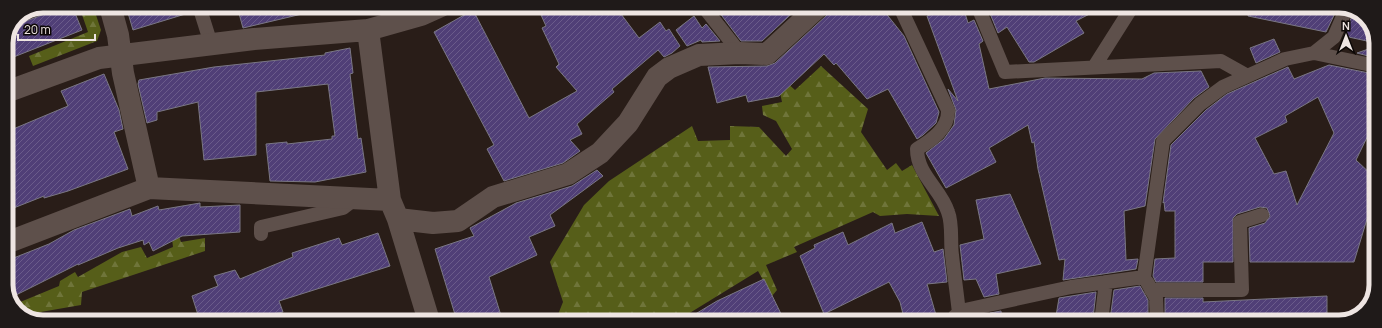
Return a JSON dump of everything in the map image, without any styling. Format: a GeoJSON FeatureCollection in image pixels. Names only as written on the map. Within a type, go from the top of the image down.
{"type":"FeatureCollection","features":[{"type":"Feature","properties":{"kind":"street"},"geometry":{"type":"LineString","coordinates":[[112,13],[121,55],[123,73],[150,188]]}},
{"type":"Feature","properties":{"kind":"street"},"geometry":{"type":"LineString","coordinates":[[13,89],[99,58],[211,44],[368,30],[426,13]]}},
{"type":"Feature","properties":{"kind":"street"},"geometry":{"type":"LineString","coordinates":[[13,240],[150,188],[356,198],[433,223],[458,221],[493,197],[568,174],[600,153],[628,123],[656,77],[669,68],[699,55],[740,53],[767,54],[811,13]]}},
{"type":"Feature","properties":{"kind":"street"},"geometry":{"type":"LineString","coordinates":[[368,30],[394,210],[427,315]]}},
{"type":"Feature","properties":{"kind":"lane"},"geometry":{"type":"LineString","coordinates":[[201,13],[211,44]]}},
{"type":"Feature","properties":{"kind":"lane"},"geometry":{"type":"LineString","coordinates":[[708,13],[740,53]]}},
{"type":"Feature","properties":{"kind":"lane"},"geometry":{"type":"LineString","coordinates":[[903,13],[948,110],[947,122],[944,128],[917,149],[917,160],[925,175],[944,202],[949,213],[957,315]]}},
{"type":"Feature","properties":{"kind":"lane"},"geometry":{"type":"LineString","coordinates":[[981,13],[1005,72],[1221,61],[1246,75]]}},
{"type":"Feature","properties":{"kind":"lane"},"geometry":{"type":"LineString","coordinates":[[1094,67],[1128,13]]}},
{"type":"Feature","properties":{"kind":"lane"},"geometry":{"type":"LineString","coordinates":[[1314,53],[1334,37],[1344,14]]}},
{"type":"Feature","properties":{"kind":"lane"},"geometry":{"type":"LineString","coordinates":[[1157,315],[1156,298],[1144,277],[1162,141],[1200,104],[1223,87],[1246,75],[1285,59],[1314,53],[1369,65]]}},
{"type":"Feature","properties":{"kind":"lane"},"geometry":{"type":"LineString","coordinates":[[261,234],[261,227],[343,208],[356,198]]}},
{"type":"Feature","properties":{"kind":"lane"},"geometry":{"type":"LineString","coordinates":[[1151,290],[1242,290],[1240,222],[1262,215]]}},
{"type":"Feature","properties":{"kind":"lane"},"geometry":{"type":"LineString","coordinates":[[960,315],[965,310],[1071,287],[1144,277]]}},
{"type":"Feature","properties":{"kind":"lane"},"geometry":{"type":"LineString","coordinates":[[1102,315],[1106,282]]}},
{"type":"Feature","properties":{"kind":"green space"},"geometry":{"type":"Polygon","coordinates":[[[81,13],[95,13],[101,30],[97,41],[33,66],[29,56],[88,32],[81,13]]]}},
{"type":"Feature","properties":{"kind":"green space"},"geometry":{"type":"Polygon","coordinates":[[[821,66],[868,109],[861,132],[887,170],[896,163],[902,171],[912,165],[939,216],[907,214],[880,216],[873,212],[794,247],[797,252],[766,265],[777,290],[772,296],[758,271],[686,315],[558,315],[563,302],[550,262],[584,205],[609,181],[692,126],[698,141],[730,140],[730,126],[759,127],[786,156],[792,149],[776,121],[763,115],[762,106],[782,102],[776,73],[795,90],[821,66]]]}},
{"type":"Feature","properties":{"kind":"green space"},"geometry":{"type":"Polygon","coordinates":[[[179,236],[181,242],[205,238],[205,251],[82,292],[81,305],[34,314],[23,308],[19,303],[59,286],[60,281],[75,272],[78,277],[122,252],[141,247],[147,258],[173,247],[172,238],[179,236]]]}},
{"type":"Feature","properties":{"kind":"building"},"geometry":{"type":"Polygon","coordinates":[[[47,13],[75,13],[82,30],[13,57],[15,32],[21,23],[47,13]]]}},
{"type":"Feature","properties":{"kind":"building"},"geometry":{"type":"Polygon","coordinates":[[[128,13],[189,13],[133,30],[128,13]]]}},
{"type":"Feature","properties":{"kind":"building"},"geometry":{"type":"Polygon","coordinates":[[[239,13],[302,13],[302,14],[243,28],[239,13]]]}},
{"type":"Feature","properties":{"kind":"building"},"geometry":{"type":"Polygon","coordinates":[[[468,13],[475,13],[529,118],[577,91],[556,67],[559,64],[542,28],[546,26],[540,13],[620,13],[639,38],[660,22],[666,31],[669,29],[680,46],[672,53],[664,57],[658,50],[612,89],[614,92],[577,124],[582,134],[570,140],[580,151],[563,163],[504,181],[487,149],[494,145],[434,32],[468,13]]]}},
{"type":"Feature","properties":{"kind":"building"},"geometry":{"type":"Polygon","coordinates":[[[720,13],[792,13],[762,41],[741,41],[720,13]]]}},
{"type":"Feature","properties":{"kind":"building"},"geometry":{"type":"Polygon","coordinates":[[[828,13],[886,13],[904,36],[939,112],[936,123],[923,135],[917,139],[888,89],[867,99],[836,63],[834,65],[824,54],[779,96],[748,102],[746,95],[717,103],[708,67],[767,66],[775,63],[828,13]]]}},
{"type":"Feature","properties":{"kind":"building"},"geometry":{"type":"Polygon","coordinates":[[[936,13],[965,13],[968,23],[974,20],[983,41],[979,44],[989,89],[1045,78],[1142,79],[1154,73],[1201,71],[1209,87],[1194,98],[1155,139],[1145,206],[1124,211],[1126,260],[1138,259],[1136,269],[1063,280],[1065,259],[1059,260],[1038,169],[1034,142],[1032,143],[1028,125],[989,148],[996,162],[946,188],[926,153],[944,139],[954,125],[956,110],[948,89],[958,101],[927,16],[936,13]]]}},
{"type":"Feature","properties":{"kind":"building"},"geometry":{"type":"Polygon","coordinates":[[[990,13],[1091,13],[1076,21],[1084,33],[1034,62],[1029,62],[1007,27],[998,33],[990,13]]]}},
{"type":"Feature","properties":{"kind":"building"},"geometry":{"type":"Polygon","coordinates":[[[1248,13],[1335,13],[1326,32],[1248,16],[1248,13]]]}},
{"type":"Feature","properties":{"kind":"building"},"geometry":{"type":"Polygon","coordinates":[[[694,16],[702,28],[706,24],[720,41],[702,42],[701,40],[687,46],[676,30],[694,16]]]}},
{"type":"Feature","properties":{"kind":"building"},"geometry":{"type":"Polygon","coordinates":[[[1352,16],[1362,23],[1367,32],[1369,41],[1344,36],[1352,16]]]}},
{"type":"Feature","properties":{"kind":"building"},"geometry":{"type":"Polygon","coordinates":[[[1274,39],[1280,52],[1256,63],[1250,48],[1274,39]]]}},
{"type":"Feature","properties":{"kind":"building"},"geometry":{"type":"Polygon","coordinates":[[[350,48],[353,73],[350,74],[358,139],[361,138],[366,172],[315,182],[270,181],[266,144],[287,142],[287,144],[332,139],[332,136],[335,136],[328,84],[256,92],[256,155],[204,160],[198,102],[157,112],[157,120],[147,123],[138,84],[139,80],[214,67],[325,55],[325,53],[350,48]]]}},
{"type":"Feature","properties":{"kind":"building"},"geometry":{"type":"Polygon","coordinates":[[[1369,49],[1369,56],[1357,53],[1369,49]]]}},
{"type":"Feature","properties":{"kind":"building"},"geometry":{"type":"Polygon","coordinates":[[[1329,65],[1369,73],[1367,80],[1369,81],[1369,133],[1356,160],[1369,172],[1369,217],[1354,262],[1250,262],[1249,228],[1265,223],[1270,216],[1267,208],[1260,207],[1237,214],[1233,218],[1233,262],[1203,262],[1203,282],[1156,282],[1153,276],[1155,259],[1175,258],[1175,211],[1165,211],[1164,202],[1163,203],[1171,145],[1206,110],[1227,94],[1288,67],[1294,79],[1329,65]],[[1318,97],[1285,116],[1287,122],[1255,138],[1274,174],[1286,171],[1297,205],[1334,133],[1318,97]]]}},
{"type":"Feature","properties":{"kind":"building"},"geometry":{"type":"Polygon","coordinates":[[[104,74],[119,110],[123,129],[114,132],[128,169],[68,191],[44,198],[44,196],[13,208],[13,129],[68,106],[61,91],[104,74]]]}},
{"type":"Feature","properties":{"kind":"building"},"geometry":{"type":"Polygon","coordinates":[[[597,170],[603,176],[550,215],[555,226],[529,237],[537,255],[489,277],[501,315],[455,315],[435,249],[474,236],[470,228],[516,203],[572,186],[597,170]]]}},
{"type":"Feature","properties":{"kind":"building"},"geometry":{"type":"Polygon","coordinates":[[[1010,194],[1041,264],[996,274],[999,294],[984,297],[976,279],[964,280],[960,245],[984,239],[976,200],[1010,194]]]}},
{"type":"Feature","properties":{"kind":"building"},"geometry":{"type":"Polygon","coordinates":[[[200,203],[200,207],[240,205],[240,232],[182,236],[153,251],[149,242],[144,245],[143,240],[78,264],[15,296],[13,287],[13,258],[49,244],[74,230],[130,209],[132,216],[158,206],[159,210],[200,203]]]}},
{"type":"Feature","properties":{"kind":"building"},"geometry":{"type":"Polygon","coordinates":[[[922,222],[934,252],[943,249],[947,282],[927,284],[936,315],[903,315],[900,302],[889,282],[824,314],[800,256],[815,248],[814,245],[843,232],[848,245],[892,223],[895,233],[922,222]]]}},
{"type":"Feature","properties":{"kind":"building"},"geometry":{"type":"Polygon","coordinates":[[[378,233],[390,266],[279,301],[283,312],[268,315],[198,315],[192,296],[218,286],[214,276],[235,270],[240,279],[293,257],[292,253],[339,238],[342,245],[378,233]]]}},
{"type":"Feature","properties":{"kind":"building"},"geometry":{"type":"Polygon","coordinates":[[[764,279],[782,315],[694,315],[717,301],[764,279]]]}},
{"type":"Feature","properties":{"kind":"building"},"geometry":{"type":"Polygon","coordinates":[[[1140,286],[1148,300],[1148,315],[1111,315],[1114,290],[1140,286]]]}},
{"type":"Feature","properties":{"kind":"building"},"geometry":{"type":"Polygon","coordinates":[[[1096,292],[1093,315],[1056,315],[1059,298],[1096,292]]]}},
{"type":"Feature","properties":{"kind":"building"},"geometry":{"type":"Polygon","coordinates":[[[1327,296],[1327,315],[1165,315],[1165,298],[1203,298],[1203,302],[1327,296]]]}},
{"type":"Feature","properties":{"kind":"building"},"geometry":{"type":"Polygon","coordinates":[[[1001,311],[1001,315],[991,315],[990,313],[1001,311]]]}}]}
